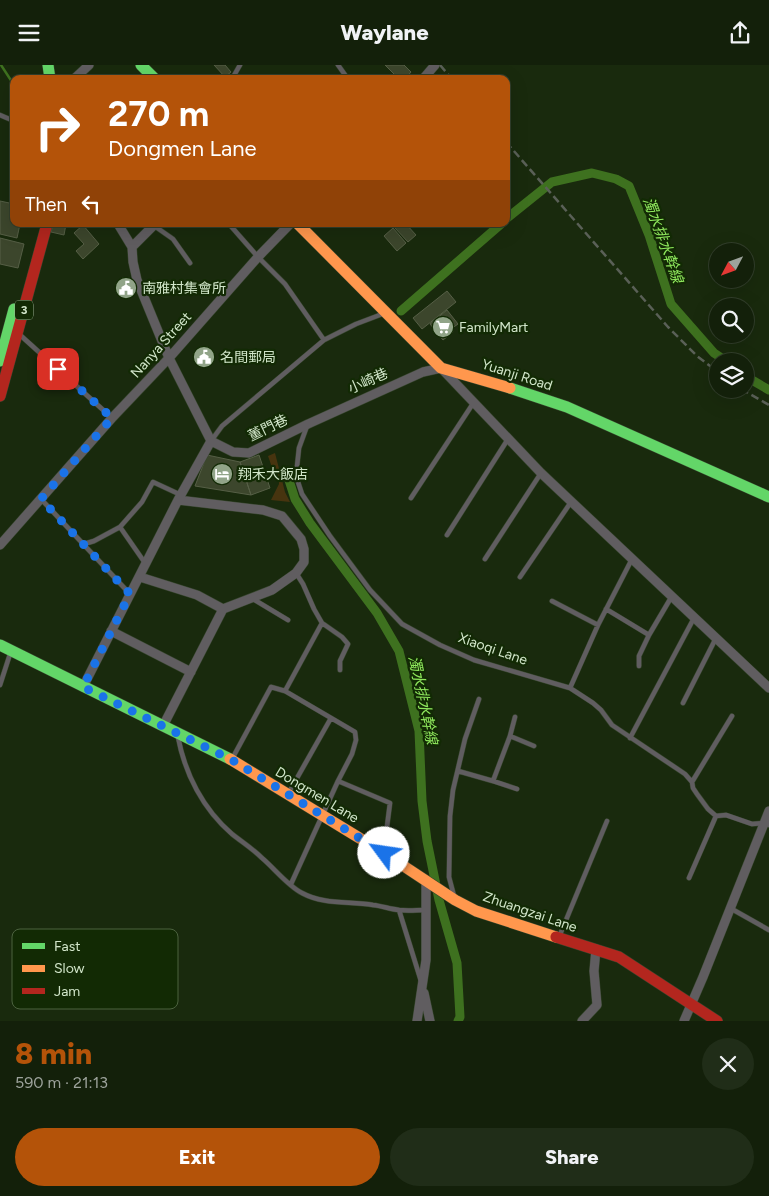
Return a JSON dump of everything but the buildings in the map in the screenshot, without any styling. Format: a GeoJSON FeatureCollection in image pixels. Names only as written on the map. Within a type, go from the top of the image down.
{"type":"FeatureCollection","features":[{"type":"Feature","properties":{"kind":"main road"},"geometry":{"type":"LineString","coordinates":[[141,65],[151,75]]}},
{"type":"Feature","properties":{"kind":"main road","name":"3"},"geometry":{"type":"LineString","coordinates":[[0,396],[36,227]]}},
{"type":"Feature","properties":{"kind":"main road","name":"3"},"geometry":{"type":"LineString","coordinates":[[0,361],[14,329],[46,227]]}},
{"type":"Feature","properties":{"kind":"main road","name":"Yuanji Road"},"geometry":{"type":"LineString","coordinates":[[301,227],[441,368],[499,384],[567,407],[769,497]]}},
{"type":"Feature","properties":{"kind":"main road","name":"Dongmen Lane"},"geometry":{"type":"LineString","coordinates":[[0,645],[232,760],[438,887]]}},
{"type":"Feature","properties":{"kind":"main road","name":"Zhuangzai Lane"},"geometry":{"type":"LineString","coordinates":[[438,887],[453,899],[476,911],[619,957],[717,1021]]}},
{"type":"Feature","properties":{"kind":"street"},"geometry":{"type":"LineString","coordinates":[[78,75],[89,65]]}},
{"type":"Feature","properties":{"kind":"street"},"geometry":{"type":"LineString","coordinates":[[83,687],[179,497],[211,441],[169,358],[137,280],[132,247],[120,227]]}},
{"type":"Feature","properties":{"kind":"street"},"geometry":{"type":"LineString","coordinates":[[132,247],[151,227]]}},
{"type":"Feature","properties":{"kind":"street","name":"Nanya Street"},"geometry":{"type":"LineString","coordinates":[[0,545],[112,418],[287,227]]}},
{"type":"Feature","properties":{"kind":"street"},"geometry":{"type":"LineString","coordinates":[[441,368],[541,473],[769,688]]}},
{"type":"Feature","properties":{"kind":"street","name":"小崎巷"},"geometry":{"type":"LineString","coordinates":[[308,424],[423,372],[441,368]]}},
{"type":"Feature","properties":{"kind":"street","name":"董門巷"},"geometry":{"type":"LineString","coordinates":[[211,441],[233,452],[249,453],[308,424]]}},
{"type":"Feature","properties":{"kind":"street"},"geometry":{"type":"LineString","coordinates":[[163,726],[223,609],[272,590],[296,573],[304,562],[304,549],[301,539],[282,516],[263,510],[179,497]]}},
{"type":"Feature","properties":{"kind":"street"},"geometry":{"type":"LineString","coordinates":[[140,577],[197,595],[223,609]]}},
{"type":"Feature","properties":{"kind":"street"},"geometry":{"type":"LineString","coordinates":[[111,631],[191,672]]}},
{"type":"Feature","properties":{"kind":"street"},"geometry":{"type":"LineString","coordinates":[[684,1021],[767,824],[769,811]]}},
{"type":"Feature","properties":{"kind":"street"},"geometry":{"type":"LineString","coordinates":[[417,1021],[426,960],[426,880]]}},
{"type":"Feature","properties":{"kind":"street"},"geometry":{"type":"LineString","coordinates":[[582,1021],[597,1005],[594,971],[596,949]]}},
{"type":"Feature","properties":{"kind":"street"},"geometry":{"type":"LineString","coordinates":[[422,985],[430,1021]]}},
{"type":"Feature","properties":{"kind":"lane"},"geometry":{"type":"LineString","coordinates":[[158,227],[173,239],[190,263]]}},
{"type":"Feature","properties":{"kind":"lane"},"geometry":{"type":"LineString","coordinates":[[231,227],[285,284],[324,340]]}},
{"type":"Feature","properties":{"kind":"lane"},"geometry":{"type":"LineString","coordinates":[[211,441],[222,426],[324,340],[356,324],[386,313]]}},
{"type":"Feature","properties":{"kind":"lane"},"geometry":{"type":"LineString","coordinates":[[14,329],[112,418]]}},
{"type":"Feature","properties":{"kind":"lane"},"geometry":{"type":"LineString","coordinates":[[411,498],[474,402]]}},
{"type":"Feature","properties":{"kind":"lane","name":"Xiaoqi Lane"},"geometry":{"type":"LineString","coordinates":[[308,424],[299,448],[296,476],[302,494],[370,590],[402,624],[440,645],[474,660],[570,689],[601,710],[612,725],[684,774],[692,782],[693,788],[708,809],[716,816]]}},
{"type":"Feature","properties":{"kind":"lane"},"geometry":{"type":"LineString","coordinates":[[447,535],[508,439]]}},
{"type":"Feature","properties":{"kind":"lane"},"geometry":{"type":"LineString","coordinates":[[485,559],[541,473]]}},
{"type":"Feature","properties":{"kind":"lane"},"geometry":{"type":"LineString","coordinates":[[84,544],[94,541],[120,527],[142,502],[153,482],[179,497]]}},
{"type":"Feature","properties":{"kind":"lane"},"geometry":{"type":"LineString","coordinates":[[41,499],[130,594]]}},
{"type":"Feature","properties":{"kind":"lane"},"geometry":{"type":"LineString","coordinates":[[520,577],[571,502]]}},
{"type":"Feature","properties":{"kind":"lane"},"geometry":{"type":"LineString","coordinates":[[120,527],[146,564]]}},
{"type":"Feature","properties":{"kind":"lane"},"geometry":{"type":"LineString","coordinates":[[570,689],[598,625],[632,558]]}},
{"type":"Feature","properties":{"kind":"lane"},"geometry":{"type":"LineString","coordinates":[[296,573],[322,623],[342,637],[348,644],[340,661],[340,670]]}},
{"type":"Feature","properties":{"kind":"lane"},"geometry":{"type":"LineString","coordinates":[[639,666],[639,656],[672,596]]}},
{"type":"Feature","properties":{"kind":"lane"},"geometry":{"type":"LineString","coordinates":[[252,598],[288,620]]}},
{"type":"Feature","properties":{"kind":"lane"},"geometry":{"type":"LineString","coordinates":[[552,601],[598,625]]}},
{"type":"Feature","properties":{"kind":"lane"},"geometry":{"type":"LineString","coordinates":[[606,609],[649,635]]}},
{"type":"Feature","properties":{"kind":"lane"},"geometry":{"type":"LineString","coordinates":[[630,738],[695,617]]}},
{"type":"Feature","properties":{"kind":"lane"},"geometry":{"type":"LineString","coordinates":[[285,691],[322,623]]}},
{"type":"Feature","properties":{"kind":"lane"},"geometry":{"type":"LineString","coordinates":[[683,703],[716,638]]}},
{"type":"Feature","properties":{"kind":"lane"},"geometry":{"type":"LineString","coordinates":[[0,685],[11,650]]}},
{"type":"Feature","properties":{"kind":"lane"},"geometry":{"type":"LineString","coordinates":[[232,760],[271,687],[285,691],[355,732],[356,740],[352,754],[291,884]]}},
{"type":"Feature","properties":{"kind":"lane"},"geometry":{"type":"LineString","coordinates":[[453,899],[449,877],[449,845],[453,790],[465,739],[479,699]]}},
{"type":"Feature","properties":{"kind":"lane"},"geometry":{"type":"LineString","coordinates":[[692,782],[732,716]]}},
{"type":"Feature","properties":{"kind":"lane"},"geometry":{"type":"LineString","coordinates":[[493,781],[515,717]]}},
{"type":"Feature","properties":{"kind":"lane"},"geometry":{"type":"LineString","coordinates":[[288,795],[331,718]]}},
{"type":"Feature","properties":{"kind":"lane"},"geometry":{"type":"LineString","coordinates":[[177,733],[181,754],[203,803],[232,834],[261,856],[301,893],[316,899],[336,902],[372,905],[399,910],[426,910]]}},
{"type":"Feature","properties":{"kind":"lane"},"geometry":{"type":"LineString","coordinates":[[510,736],[534,746]]}},
{"type":"Feature","properties":{"kind":"lane"},"geometry":{"type":"LineString","coordinates":[[458,771],[517,789]]}},
{"type":"Feature","properties":{"kind":"lane"},"geometry":{"type":"LineString","coordinates":[[338,781],[390,803],[384,853]]}},
{"type":"Feature","properties":{"kind":"lane"},"geometry":{"type":"LineString","coordinates":[[689,878],[716,816],[726,815],[752,825],[767,824]]}},
{"type":"Feature","properties":{"kind":"lane"},"geometry":{"type":"LineString","coordinates":[[559,938],[607,821]]}},
{"type":"Feature","properties":{"kind":"lane"},"geometry":{"type":"LineString","coordinates":[[730,908],[769,930]]}},
{"type":"Feature","properties":{"kind":"lane"},"geometry":{"type":"LineString","coordinates":[[399,910],[422,985]]}},
{"type":"Feature","properties":{"kind":"shaded area"},"geometry":{"type":"Polygon","coordinates":[[[275,453],[285,492],[290,502],[271,500],[279,484],[278,474],[273,470],[268,456],[275,453]]]}},
{"type":"Feature","properties":{"kind":"waterway"},"geometry":{"type":"LineString","coordinates":[[1,65],[10,79]]}},
{"type":"Feature","properties":{"kind":"waterway","name":"濁水排水幹線"},"geometry":{"type":"LineString","coordinates":[[510,216],[552,182],[592,173],[616,179],[629,186],[649,235],[671,304],[714,353]]}},
{"type":"Feature","properties":{"kind":"waterway","name":"濁水排水幹線"},"geometry":{"type":"LineString","coordinates":[[401,311],[498,227]]}},
{"type":"Feature","properties":{"kind":"waterway","name":"濁水排水幹線"},"geometry":{"type":"LineString","coordinates":[[754,381],[769,390]]}},
{"type":"Feature","properties":{"kind":"waterway","name":"濁水排水幹線"},"geometry":{"type":"LineString","coordinates":[[287,474],[295,499],[310,523],[377,613],[399,651],[419,731],[422,801],[427,841],[439,900],[457,963],[460,1017],[458,1021]]}},
{"type":"Feature","properties":{"kind":"railway"},"geometry":{"type":"LineString","coordinates":[[440,65],[449,75]]}},
{"type":"Feature","properties":{"kind":"railway"},"geometry":{"type":"LineString","coordinates":[[510,147],[668,327],[709,365]]}},
{"type":"Feature","properties":{"kind":"railway"},"geometry":{"type":"LineString","coordinates":[[754,396],[769,405]]}},
{"type":"Feature","properties":{"kind":"traffic: fast"},"geometry":{"type":"LineString","coordinates":[[48,65],[49,75]]}},
{"type":"Feature","properties":{"kind":"traffic: fast"},"geometry":{"type":"LineString","coordinates":[[141,65],[151,75]]}},
{"type":"Feature","properties":{"kind":"traffic: fast"},"geometry":{"type":"LineString","coordinates":[[0,361],[14,309]]}},
{"type":"Feature","properties":{"kind":"traffic: fast"},"geometry":{"type":"LineString","coordinates":[[510,388],[567,407],[769,497]]}},
{"type":"Feature","properties":{"kind":"traffic: fast"},"geometry":{"type":"LineString","coordinates":[[0,645],[230,759]]}},
{"type":"Feature","properties":{"kind":"traffic: slow"},"geometry":{"type":"LineString","coordinates":[[301,227],[441,368],[510,388]]}},
{"type":"Feature","properties":{"kind":"traffic: slow"},"geometry":{"type":"LineString","coordinates":[[230,759],[384,853],[455,900],[476,911],[556,937]]}},
{"type":"Feature","properties":{"kind":"traffic: jam"},"geometry":{"type":"LineString","coordinates":[[0,396],[46,227]]}},
{"type":"Feature","properties":{"kind":"traffic: jam"},"geometry":{"type":"LineString","coordinates":[[556,937],[619,957],[717,1021]]}},
{"type":"Feature","properties":{"kind":"place","name":"南雅村集會所"},"geometry":{"type":"Point","coordinates":[126,288]}},
{"type":"Feature","properties":{"kind":"place","name":"FamilyMart"},"geometry":{"type":"Point","coordinates":[443,327]}},
{"type":"Feature","properties":{"kind":"place","name":"名間郵局"},"geometry":{"type":"Point","coordinates":[204,357]}},
{"type":"Feature","properties":{"kind":"place","name":"翔禾大飯店"},"geometry":{"type":"Point","coordinates":[222,474]}},
{"type":"Feature","properties":{"kind":"route"},"geometry":{"type":"LineString","coordinates":[[58,369],[112,418],[41,499],[130,594],[83,687],[232,760],[322,817],[384,853]]}}]}
